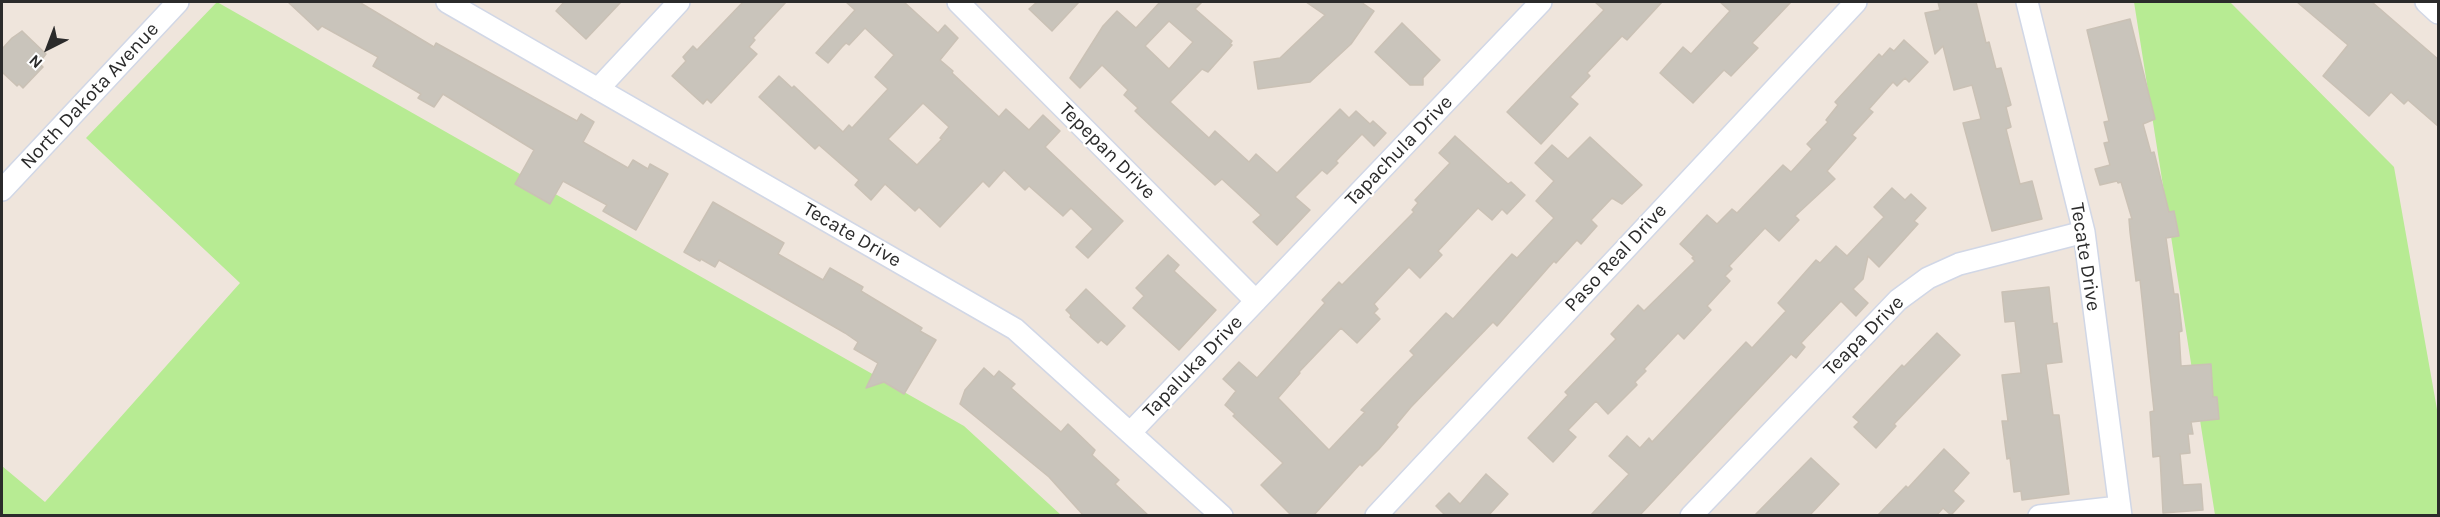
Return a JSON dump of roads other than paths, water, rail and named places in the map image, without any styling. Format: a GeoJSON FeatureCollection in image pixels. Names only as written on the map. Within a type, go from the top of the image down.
{"type":"FeatureCollection","features":[{"type":"Feature","properties":{"kind":"street","name":"North Dakota Avenue"},"geometry":{"type":"LineString","coordinates":[[2,190],[178,2]]}},
{"type":"Feature","properties":{"kind":"street","name":"Tecate Drive"},"geometry":{"type":"LineString","coordinates":[[447,2],[1015,329],[1222,516]]}},
{"type":"Feature","properties":{"kind":"street"},"geometry":{"type":"LineString","coordinates":[[598,89],[679,2]]}},
{"type":"Feature","properties":{"kind":"street","name":"Tepepan Drive"},"geometry":{"type":"LineString","coordinates":[[958,2],[1256,301]]}},
{"type":"Feature","properties":{"kind":"street","name":"Tapachula Drive"},"geometry":{"type":"LineString","coordinates":[[1256,301],[1541,2]]}},
{"type":"Feature","properties":{"kind":"street","name":"Paso Real Drive"},"geometry":{"type":"LineString","coordinates":[[1376,516],[1856,2]]}},
{"type":"Feature","properties":{"kind":"street","name":"Tecate Drive"},"geometry":{"type":"LineString","coordinates":[[2027,2],[2084,232],[2120,511]]}},
{"type":"Feature","properties":{"kind":"street"},"geometry":{"type":"LineString","coordinates":[[2426,2],[2439,13]]}},
{"type":"Feature","properties":{"kind":"street","name":"Teapa Drive"},"geometry":{"type":"LineString","coordinates":[[1690,516],[1898,300],[1928,278],[1959,264],[2084,232]]}},
{"type":"Feature","properties":{"kind":"street","name":"Tapaluka Drive"},"geometry":{"type":"LineString","coordinates":[[1130,433],[1256,301]]}},
{"type":"Feature","properties":{"kind":"street"},"geometry":{"type":"LineString","coordinates":[[2039,516],[2120,511]]}}]}
